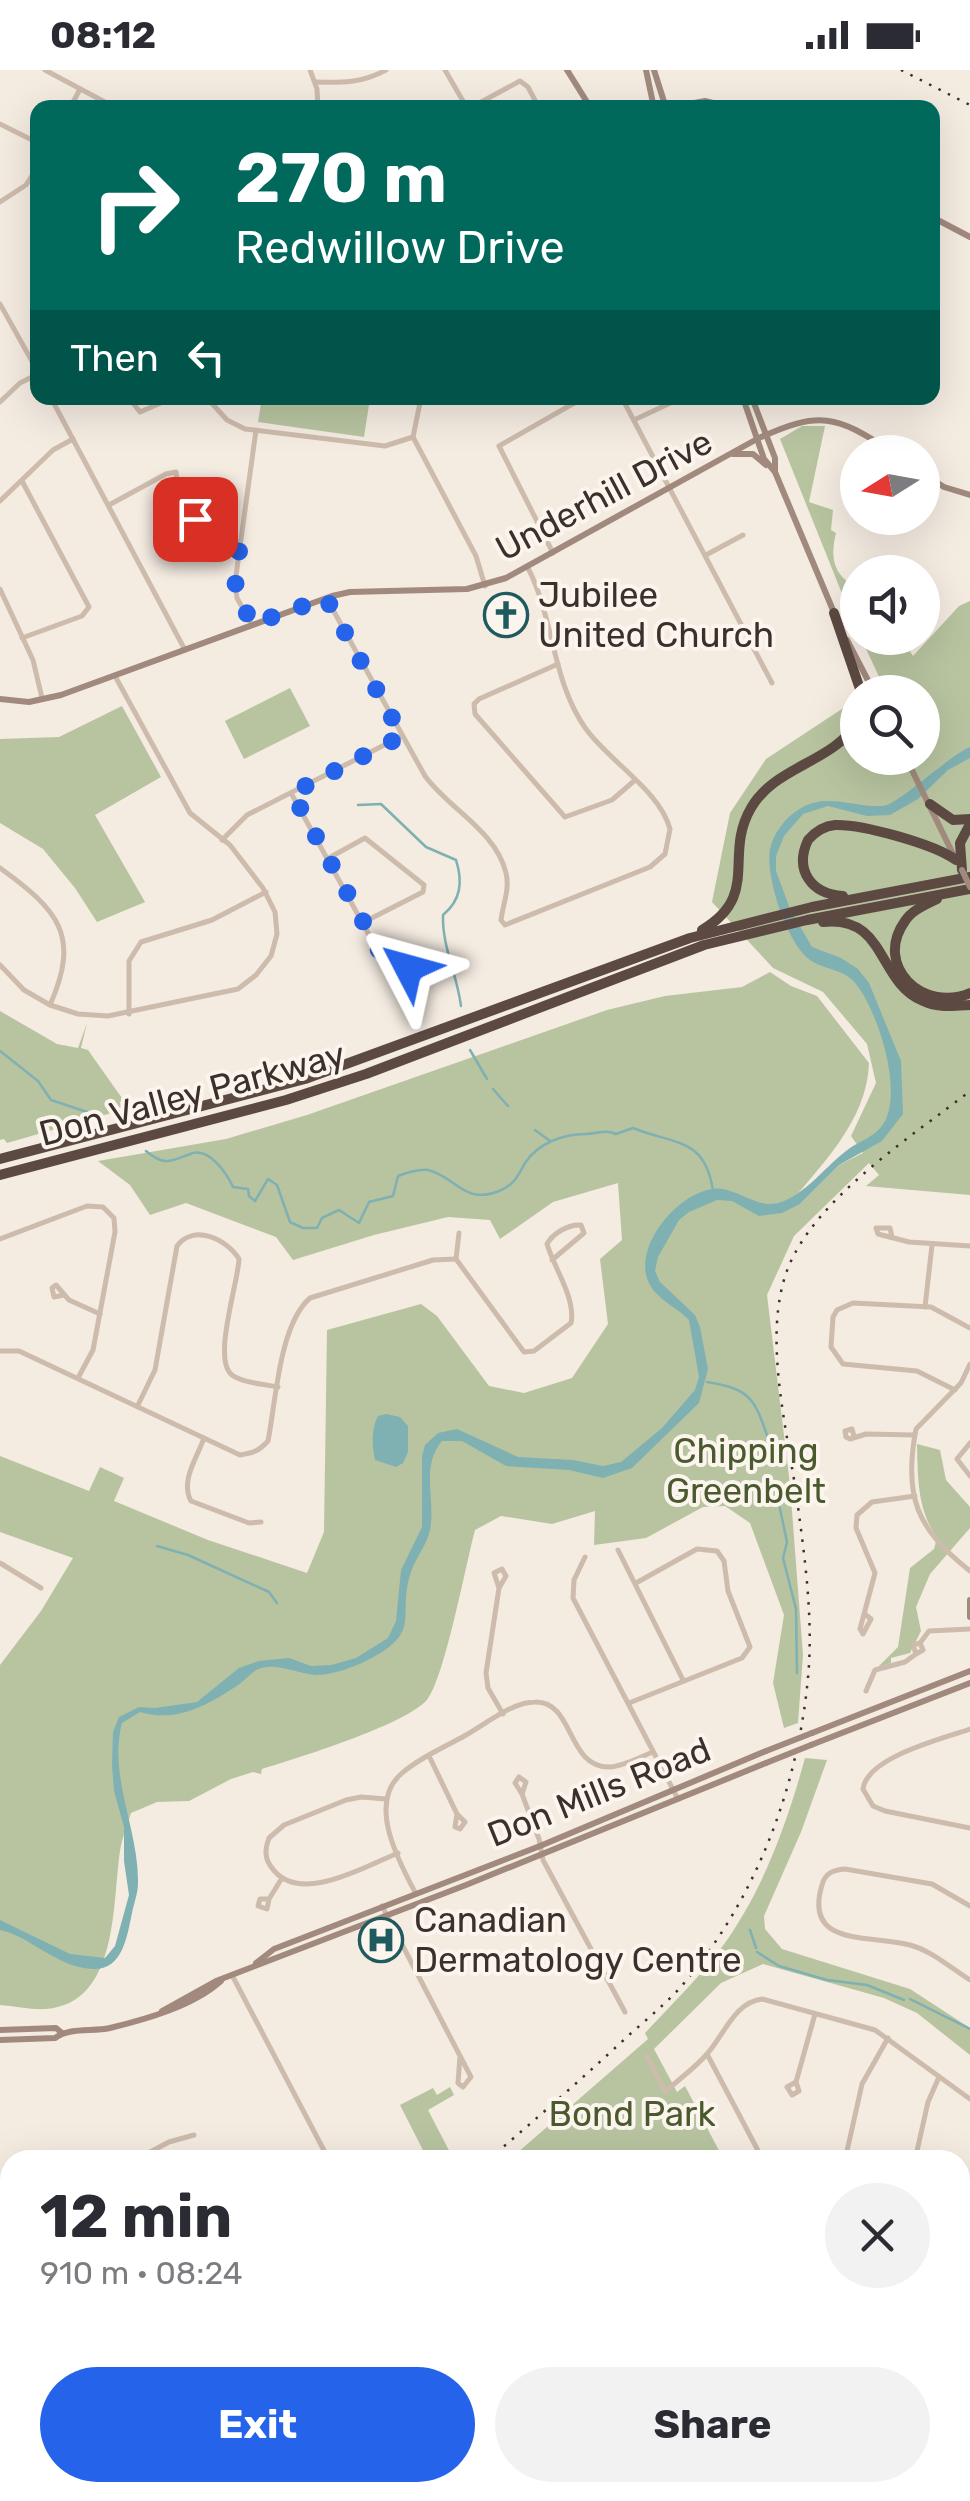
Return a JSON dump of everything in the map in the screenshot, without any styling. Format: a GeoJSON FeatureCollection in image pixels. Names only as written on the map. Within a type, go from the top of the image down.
{"type":"FeatureCollection","features":[{"type":"Feature","properties":{"kind":"highway"},"geometry":{"type":"LineString","coordinates":[[834,613],[855,675]]}},
{"type":"Feature","properties":{"kind":"highway"},"geometry":{"type":"LineString","coordinates":[[690,938],[725,915],[732,904],[744,824],[760,794],[840,743]]}},
{"type":"Feature","properties":{"kind":"highway"},"geometry":{"type":"LineString","coordinates":[[930,804],[953,820],[970,822],[960,843],[961,867]]}},
{"type":"Feature","properties":{"kind":"highway"},"geometry":{"type":"LineString","coordinates":[[864,896],[830,895],[812,885],[803,870],[802,857],[814,833],[829,826],[845,826],[925,844],[961,867]]}},
{"type":"Feature","properties":{"kind":"highway","name":"Don Valley Parkway"},"geometry":{"type":"LineString","coordinates":[[0,1175],[350,1080],[812,906],[864,896],[961,867]]}},
{"type":"Feature","properties":{"kind":"highway","name":"Don Valley Parkway"},"geometry":{"type":"LineString","coordinates":[[0,1159],[305,1079],[690,938],[970,888]]}},
{"type":"Feature","properties":{"kind":"highway"},"geometry":{"type":"LineString","coordinates":[[948,892],[904,921],[895,946],[897,960],[910,985],[920,993],[944,1000],[970,993]]}},
{"type":"Feature","properties":{"kind":"highway"},"geometry":{"type":"LineString","coordinates":[[807,920],[857,926],[869,936],[901,986],[924,1002],[938,1006],[970,1005]]}},
{"type":"Feature","properties":{"kind":"main road"},"geometry":{"type":"LineString","coordinates":[[567,70],[586,100]]}},
{"type":"Feature","properties":{"kind":"main road"},"geometry":{"type":"LineString","coordinates":[[646,70],[652,100]]}},
{"type":"Feature","properties":{"kind":"main road"},"geometry":{"type":"LineString","coordinates":[[654,70],[663,100]]}},
{"type":"Feature","properties":{"kind":"main road"},"geometry":{"type":"LineString","coordinates":[[940,221],[970,238]]}},
{"type":"Feature","properties":{"kind":"main road"},"geometry":{"type":"LineString","coordinates":[[745,405],[764,459],[775,472],[834,613],[865,675]]}},
{"type":"Feature","properties":{"kind":"main road"},"geometry":{"type":"LineString","coordinates":[[755,405],[775,458],[775,472]]}},
{"type":"Feature","properties":{"kind":"main road","name":"Underhill Drive"},"geometry":{"type":"LineString","coordinates":[[0,699],[43,700],[350,592],[485,586],[554,554],[767,434],[801,421],[829,420],[865,435]]}},
{"type":"Feature","properties":{"kind":"main road"},"geometry":{"type":"LineString","coordinates":[[733,454],[754,454],[775,472]]}},
{"type":"Feature","properties":{"kind":"main road"},"geometry":{"type":"LineString","coordinates":[[940,484],[970,495]]}},
{"type":"Feature","properties":{"kind":"main road"},"geometry":{"type":"LineString","coordinates":[[915,775],[970,888]]}},
{"type":"Feature","properties":{"kind":"main road"},"geometry":{"type":"LineString","coordinates":[[970,1600],[970,1617]]}},
{"type":"Feature","properties":{"kind":"main road","name":"Don Mills Road"},"geometry":{"type":"LineString","coordinates":[[0,2040],[55,2038],[62,2033],[108,2029],[172,2010],[232,1975],[466,1886],[674,1790],[970,1671]]}},
{"type":"Feature","properties":{"kind":"main road","name":"Don Mills Road"},"geometry":{"type":"LineString","coordinates":[[251,1967],[274,1949],[382,1906],[500,1860],[541,1850],[678,1799],[970,1684]]}},
{"type":"Feature","properties":{"kind":"main road"},"geometry":{"type":"LineString","coordinates":[[500,1860],[503,1870]]}},
{"type":"Feature","properties":{"kind":"main road"},"geometry":{"type":"LineString","coordinates":[[462,1875],[466,1886]]}},
{"type":"Feature","properties":{"kind":"main road","name":"Don Mills Road"},"geometry":{"type":"LineString","coordinates":[[0,2030],[56,2028],[62,2033]]}},
{"type":"Feature","properties":{"kind":"street"},"geometry":{"type":"LineString","coordinates":[[46,70],[101,100]]}},
{"type":"Feature","properties":{"kind":"street"},"geometry":{"type":"LineString","coordinates":[[310,70],[317,100]]}},
{"type":"Feature","properties":{"kind":"street"},"geometry":{"type":"LineString","coordinates":[[316,82],[366,80],[386,70]]}},
{"type":"Feature","properties":{"kind":"street"},"geometry":{"type":"LineString","coordinates":[[446,70],[463,100]]}},
{"type":"Feature","properties":{"kind":"street"},"geometry":{"type":"LineString","coordinates":[[483,100],[520,80],[534,100]]}},
{"type":"Feature","properties":{"kind":"street"},"geometry":{"type":"LineString","coordinates":[[74,100],[80,89]]}},
{"type":"Feature","properties":{"kind":"street"},"geometry":{"type":"LineString","coordinates":[[0,124],[30,139]]}},
{"type":"Feature","properties":{"kind":"street"},"geometry":{"type":"LineString","coordinates":[[0,202],[30,179]]}},
{"type":"Feature","properties":{"kind":"street"},"geometry":{"type":"LineString","coordinates":[[0,304],[30,358]]}},
{"type":"Feature","properties":{"kind":"street"},"geometry":{"type":"LineString","coordinates":[[0,402],[30,377]]}},
{"type":"Feature","properties":{"kind":"street"},"geometry":{"type":"LineString","coordinates":[[55,405],[186,650]]}},
{"type":"Feature","properties":{"kind":"street"},"geometry":{"type":"LineString","coordinates":[[134,405],[140,412],[156,405]]}},
{"type":"Feature","properties":{"kind":"street"},"geometry":{"type":"LineString","coordinates":[[214,405],[226,420],[256,430],[385,446],[413,438]]}},
{"type":"Feature","properties":{"kind":"street"},"geometry":{"type":"LineString","coordinates":[[420,405],[413,438],[476,556],[485,586]]}},
{"type":"Feature","properties":{"kind":"street"},"geometry":{"type":"LineString","coordinates":[[554,554],[500,446],[571,405]]}},
{"type":"Feature","properties":{"kind":"street"},"geometry":{"type":"LineString","coordinates":[[626,405],[772,683]]}},
{"type":"Feature","properties":{"kind":"street"},"geometry":{"type":"LineString","coordinates":[[634,420],[666,405]]}},
{"type":"Feature","properties":{"kind":"street"},"geometry":{"type":"LineString","coordinates":[[252,624],[235,589],[256,430]]}},
{"type":"Feature","properties":{"kind":"street"},"geometry":{"type":"LineString","coordinates":[[0,501],[53,450],[73,439]]}},
{"type":"Feature","properties":{"kind":"street"},"geometry":{"type":"LineString","coordinates":[[110,506],[176,472],[178,486],[204,536],[240,542]]}},
{"type":"Feature","properties":{"kind":"street"},"geometry":{"type":"LineString","coordinates":[[22,481],[89,607],[82,616],[22,638]]}},
{"type":"Feature","properties":{"kind":"street"},"geometry":{"type":"LineString","coordinates":[[706,555],[743,535]]}},
{"type":"Feature","properties":{"kind":"street"},"geometry":{"type":"LineString","coordinates":[[326,598],[432,786],[483,833],[499,854],[507,878],[502,923],[505,925],[658,861],[668,846],[668,821],[655,801],[584,727],[558,664],[528,568]]}},
{"type":"Feature","properties":{"kind":"street"},"geometry":{"type":"LineString","coordinates":[[0,590],[35,668],[43,700]]}},
{"type":"Feature","properties":{"kind":"street"},"geometry":{"type":"LineString","coordinates":[[558,664],[483,697],[474,704],[476,714],[565,817],[612,800],[634,780]]}},
{"type":"Feature","properties":{"kind":"street"},"geometry":{"type":"LineString","coordinates":[[0,965],[24,990],[50,1005],[78,1014],[129,1014],[238,989],[271,956],[277,934],[266,892],[250,866],[190,813],[115,676]]}},
{"type":"Feature","properties":{"kind":"street"},"geometry":{"type":"LineString","coordinates":[[222,840],[247,816],[402,736]]}},
{"type":"Feature","properties":{"kind":"street"},"geometry":{"type":"LineString","coordinates":[[292,793],[385,960],[408,968]]}},
{"type":"Feature","properties":{"kind":"street"},"geometry":{"type":"LineString","coordinates":[[328,859],[365,838],[424,885],[422,892],[362,923]]}},
{"type":"Feature","properties":{"kind":"street"},"geometry":{"type":"LineString","coordinates":[[0,868],[36,895],[65,937],[66,958],[50,1005]]}},
{"type":"Feature","properties":{"kind":"street"},"geometry":{"type":"LineString","coordinates":[[129,1014],[129,961],[142,942],[212,920],[266,892]]}},
{"type":"Feature","properties":{"kind":"street"},"geometry":{"type":"LineString","coordinates":[[0,1240],[87,1206],[107,1209],[114,1218],[116,1232],[92,1350],[78,1378]]}},
{"type":"Feature","properties":{"kind":"street"},"geometry":{"type":"LineString","coordinates":[[459,1233],[456,1258],[518,1348],[528,1353],[571,1323],[572,1309],[552,1260],[547,1244],[572,1224],[581,1225],[581,1238],[552,1260]]}},
{"type":"Feature","properties":{"kind":"street"},"geometry":{"type":"LineString","coordinates":[[138,1405],[155,1370],[177,1246],[191,1233],[204,1234],[227,1246],[239,1259],[223,1352],[226,1368],[240,1378],[278,1387]]}},
{"type":"Feature","properties":{"kind":"street"},"geometry":{"type":"LineString","coordinates":[[892,1237],[970,1246]]}},
{"type":"Feature","properties":{"kind":"street"},"geometry":{"type":"LineString","coordinates":[[924,1306],[932,1244]]}},
{"type":"Feature","properties":{"kind":"street"},"geometry":{"type":"LineString","coordinates":[[0,1351],[19,1351],[240,1454],[260,1450],[268,1441],[299,1308],[310,1298],[433,1260],[456,1258]]}},
{"type":"Feature","properties":{"kind":"street"},"geometry":{"type":"LineString","coordinates":[[64,1294],[100,1314]]}},
{"type":"Feature","properties":{"kind":"street"},"geometry":{"type":"LineString","coordinates":[[955,1390],[916,1371],[843,1364],[831,1346],[833,1317],[837,1310],[853,1303],[924,1306],[970,1328]]}},
{"type":"Feature","properties":{"kind":"street"},"geometry":{"type":"LineString","coordinates":[[970,1364],[955,1390],[922,1419],[915,1435],[914,1496],[929,1534],[970,1570]]}},
{"type":"Feature","properties":{"kind":"street"},"geometry":{"type":"LineString","coordinates":[[854,1436],[915,1435]]}},
{"type":"Feature","properties":{"kind":"street"},"geometry":{"type":"LineString","coordinates":[[204,1438],[186,1482],[190,1501],[250,1522],[261,1522]]}},
{"type":"Feature","properties":{"kind":"street"},"geometry":{"type":"LineString","coordinates":[[970,1444],[957,1459],[970,1476]]}},
{"type":"Feature","properties":{"kind":"street"},"geometry":{"type":"LineString","coordinates":[[866,1615],[875,1573],[856,1528],[857,1515],[872,1502],[914,1496]]}},
{"type":"Feature","properties":{"kind":"street"},"geometry":{"type":"LineString","coordinates":[[629,1703],[742,1658],[750,1650],[748,1636],[728,1591],[723,1557],[710,1549],[697,1549],[636,1583]]}},
{"type":"Feature","properties":{"kind":"street"},"geometry":{"type":"LineString","coordinates":[[618,1550],[683,1680]]}},
{"type":"Feature","properties":{"kind":"street"},"geometry":{"type":"LineString","coordinates":[[585,1558],[574,1580],[573,1598],[678,1799]]}},
{"type":"Feature","properties":{"kind":"street"},"geometry":{"type":"LineString","coordinates":[[0,1563],[41,1588]]}},
{"type":"Feature","properties":{"kind":"street"},"geometry":{"type":"LineString","coordinates":[[499,1588],[486,1673],[488,1688],[503,1714]]}},
{"type":"Feature","properties":{"kind":"street"},"geometry":{"type":"LineString","coordinates":[[866,1692],[875,1670],[911,1660],[916,1654],[912,1649],[925,1634],[935,1629],[970,1629]]}},
{"type":"Feature","properties":{"kind":"street"},"geometry":{"type":"LineString","coordinates":[[421,1903],[386,1818],[386,1799],[397,1778],[429,1757],[529,1702],[548,1704],[560,1715],[584,1757],[599,1766],[617,1766],[653,1752]]}},
{"type":"Feature","properties":{"kind":"street"},"geometry":{"type":"LineString","coordinates":[[970,1728],[885,1761],[867,1775],[863,1789],[873,1806],[885,1811],[970,1826]]}},
{"type":"Feature","properties":{"kind":"street"},"geometry":{"type":"LineString","coordinates":[[429,1757],[457,1814]]}},
{"type":"Feature","properties":{"kind":"street"},"geometry":{"type":"LineString","coordinates":[[522,1794],[541,1850],[625,2012]]}},
{"type":"Feature","properties":{"kind":"street"},"geometry":{"type":"LineString","coordinates":[[386,1799],[353,1798],[278,1829],[269,1838],[265,1851],[272,1870],[282,1878],[312,1885],[326,1883],[398,1853]]}},
{"type":"Feature","properties":{"kind":"street"},"geometry":{"type":"LineString","coordinates":[[970,1906],[932,1884],[845,1869],[825,1878],[818,1910],[820,1922],[831,1932],[914,1946],[970,1980]]}},
{"type":"Feature","properties":{"kind":"street"},"geometry":{"type":"LineString","coordinates":[[269,1899],[282,1878]]}},
{"type":"Feature","properties":{"kind":"street"},"geometry":{"type":"LineString","coordinates":[[382,1906],[471,2077],[463,2087],[458,2083],[460,2056]]}},
{"type":"Feature","properties":{"kind":"street"},"geometry":{"type":"LineString","coordinates":[[232,1975],[324,2150]]}},
{"type":"Feature","properties":{"kind":"street"},"geometry":{"type":"LineString","coordinates":[[646,2056],[665,2092],[708,2054],[751,2001],[762,1999],[875,2030],[970,2099]]}},
{"type":"Feature","properties":{"kind":"street"},"geometry":{"type":"LineString","coordinates":[[796,2082],[815,2014]]}},
{"type":"Feature","properties":{"kind":"street"},"geometry":{"type":"LineString","coordinates":[[847,2150],[862,2084],[888,2038]]}},
{"type":"Feature","properties":{"kind":"street"},"geometry":{"type":"LineString","coordinates":[[708,2054],[758,2150]]}},
{"type":"Feature","properties":{"kind":"street"},"geometry":{"type":"LineString","coordinates":[[916,2150],[928,2102],[940,2077]]}},
{"type":"Feature","properties":{"kind":"street"},"geometry":{"type":"LineString","coordinates":[[154,2150],[194,2136]]}},
{"type":"Feature","properties":{"kind":"green space"},"geometry":{"type":"Polygon","coordinates":[[[261,405],[369,405],[364,437],[258,422],[261,405]]]}},
{"type":"Feature","properties":{"kind":"green space"},"geometry":{"type":"Polygon","coordinates":[[[802,426],[825,426],[809,502],[833,510],[831,530],[836,533],[833,550],[840,589],[780,439],[802,426]]]}},
{"type":"Feature","properties":{"kind":"green space","name":"Chipping Greenbelt"},"geometry":{"type":"Polygon","coordinates":[[[970,601],[970,1195],[866,1186],[879,1175],[869,1163],[794,1236],[767,1295],[790,1485],[803,1655],[798,1723],[784,1728],[773,1683],[784,1615],[750,1523],[725,1506],[703,1507],[646,1538],[594,1545],[595,1511],[552,1524],[501,1516],[475,1530],[447,1647],[426,1701],[372,1731],[262,1769],[261,1774],[253,1772],[231,1779],[189,1801],[157,1802],[131,1813],[120,1851],[107,1948],[87,1989],[70,2003],[46,2009],[0,2005],[0,1665],[41,1611],[73,1558],[0,1532],[0,1456],[89,1491],[100,1467],[124,1478],[114,1501],[208,1540],[307,1573],[324,1532],[327,1330],[421,1304],[437,1316],[489,1386],[524,1393],[572,1378],[608,1324],[600,1259],[622,1240],[618,1183],[553,1202],[500,1239],[490,1220],[448,1217],[293,1260],[276,1237],[186,1203],[150,1215],[130,1185],[98,1161],[226,1139],[307,1115],[607,1010],[665,996],[742,987],[770,972],[817,996],[869,1063],[860,1105],[851,1124],[784,1210],[800,1204],[839,1165],[863,1153],[851,1136],[876,1083],[867,1044],[823,992],[773,968],[712,902],[730,813],[766,759],[840,710],[840,775],[940,775],[940,675],[878,675],[869,655],[940,655],[940,627],[959,606],[970,601]]]}},
{"type":"Feature","properties":{"kind":"green space"},"geometry":{"type":"Polygon","coordinates":[[[290,688],[310,726],[244,759],[225,721],[290,688]]]}},
{"type":"Feature","properties":{"kind":"green space"},"geometry":{"type":"Polygon","coordinates":[[[122,706],[161,777],[95,815],[145,902],[97,922],[43,849],[0,823],[0,739],[59,737],[122,706]]]}},
{"type":"Feature","properties":{"kind":"green space"},"geometry":{"type":"Polygon","coordinates":[[[0,1011],[57,1044],[78,1048],[87,1023],[81,1048],[88,1050],[124,1101],[120,1102],[122,1110],[7,1143],[0,1140],[0,1011]]]}},
{"type":"Feature","properties":{"kind":"green space"},"geometry":{"type":"Polygon","coordinates":[[[917,1444],[940,1450],[946,1480],[970,1507],[970,1528],[930,1574],[916,1607],[921,1631],[910,1653],[891,1658],[891,1663],[878,1667],[898,1647],[910,1568],[934,1549],[937,1538],[922,1504],[917,1444]]]}},
{"type":"Feature","properties":{"kind":"green space","name":"Bond Park"},"geometry":{"type":"Polygon","coordinates":[[[805,1758],[827,1760],[764,1916],[765,1929],[782,1949],[910,1989],[970,2028],[970,2055],[917,2013],[884,1998],[763,1964],[721,1983],[654,2049],[677,2092],[685,2086],[719,2150],[520,2150],[648,2039],[645,2033],[719,1951],[748,1907],[790,1808],[805,1758]]]}},
{"type":"Feature","properties":{"kind":"green space"},"geometry":{"type":"Polygon","coordinates":[[[450,2087],[454,2095],[428,2110],[449,2150],[423,2150],[400,2105],[433,2088],[437,2095],[450,2087]]]}},
{"type":"Feature","properties":{"kind":"water"},"geometry":{"type":"Polygon","coordinates":[[[970,747],[970,758],[948,770],[918,799],[890,815],[867,816],[828,806],[803,814],[784,836],[776,856],[776,871],[790,909],[812,947],[841,958],[858,969],[869,983],[901,1061],[903,1114],[882,1141],[839,1165],[800,1204],[782,1213],[759,1216],[732,1201],[717,1200],[679,1220],[658,1257],[655,1271],[660,1282],[695,1315],[700,1327],[708,1369],[699,1403],[632,1468],[603,1478],[569,1470],[506,1466],[462,1441],[442,1441],[435,1451],[430,1473],[430,1530],[411,1572],[405,1622],[402,1632],[385,1650],[329,1674],[278,1667],[256,1670],[238,1685],[192,1710],[167,1715],[140,1712],[122,1723],[121,1783],[138,1883],[125,1941],[117,1958],[102,1968],[79,1967],[0,1930],[0,1920],[70,1954],[105,1958],[115,1946],[129,1895],[124,1827],[112,1765],[113,1732],[119,1717],[139,1707],[197,1702],[239,1668],[259,1661],[289,1658],[311,1666],[331,1665],[356,1658],[388,1638],[396,1621],[401,1570],[422,1527],[422,1456],[425,1445],[438,1433],[457,1429],[518,1457],[603,1466],[621,1462],[662,1428],[695,1390],[699,1377],[689,1320],[654,1290],[645,1271],[651,1241],[660,1226],[684,1201],[712,1189],[728,1190],[769,1204],[788,1199],[881,1127],[891,1096],[886,1054],[864,997],[846,975],[810,960],[801,952],[786,925],[769,861],[774,838],[791,815],[806,806],[827,801],[890,804],[930,775],[940,775],[940,767],[970,747]]]}},
{"type":"Feature","properties":{"kind":"water"},"geometry":{"type":"Polygon","coordinates":[[[378,1416],[400,1417],[408,1426],[408,1452],[396,1467],[375,1460],[374,1426],[378,1416]]]}},
{"type":"Feature","properties":{"kind":"waterway"},"geometry":{"type":"LineString","coordinates":[[358,805],[381,804],[426,847],[456,860],[459,890],[443,915],[443,927],[461,1006]]}},
{"type":"Feature","properties":{"kind":"waterway"},"geometry":{"type":"LineString","coordinates":[[470,1050],[487,1079]]}},
{"type":"Feature","properties":{"kind":"waterway"},"geometry":{"type":"LineString","coordinates":[[0,1051],[38,1081],[51,1100],[99,1116]]}},
{"type":"Feature","properties":{"kind":"waterway"},"geometry":{"type":"LineString","coordinates":[[493,1089],[508,1106]]}},
{"type":"Feature","properties":{"kind":"waterway"},"geometry":{"type":"LineString","coordinates":[[146,1151],[168,1161],[204,1154],[222,1169],[233,1187],[248,1189],[255,1201],[268,1179],[277,1185],[290,1222],[303,1228],[317,1228],[322,1218],[339,1210],[359,1223],[369,1202],[393,1196],[398,1176],[428,1170],[468,1192],[487,1194],[508,1186],[530,1156],[552,1141],[577,1134],[616,1134],[633,1128],[675,1141],[695,1152],[709,1173],[713,1191]]}},
{"type":"Feature","properties":{"kind":"waterway"},"geometry":{"type":"LineString","coordinates":[[535,1130],[550,1141]]}},
{"type":"Feature","properties":{"kind":"waterway"},"geometry":{"type":"LineString","coordinates":[[707,1382],[734,1388],[750,1399],[769,1441]]}},
{"type":"Feature","properties":{"kind":"waterway"},"geometry":{"type":"LineString","coordinates":[[776,1490],[787,1542],[783,1558],[796,1609],[797,1673]]}},
{"type":"Feature","properties":{"kind":"waterway"},"geometry":{"type":"LineString","coordinates":[[157,1546],[188,1555],[269,1592],[277,1603]]}},
{"type":"Feature","properties":{"kind":"waterway"},"geometry":{"type":"LineString","coordinates":[[750,1930],[756,1948]]}},
{"type":"Feature","properties":{"kind":"waterway"},"geometry":{"type":"LineString","coordinates":[[757,1952],[779,1966],[827,1980],[867,1985],[904,2000]]}},
{"type":"Feature","properties":{"kind":"waterway"},"geometry":{"type":"LineString","coordinates":[[910,1999],[970,2029]]}},
{"type":"Feature","properties":{"kind":"railway"},"geometry":{"type":"LineString","coordinates":[[901,70],[970,105]]}},
{"type":"Feature","properties":{"kind":"railway"},"geometry":{"type":"LineString","coordinates":[[500,2150],[679,1989],[707,1954],[752,1878],[785,1795],[804,1709],[809,1665],[805,1566],[779,1386],[780,1295],[801,1242],[842,1193],[970,1091]]}},
{"type":"Feature","properties":{"kind":"place","name":"Jubilee United Church"},"geometry":{"type":"Point","coordinates":[506,615]}},
{"type":"Feature","properties":{"kind":"place","name":"Canadian Dermatology Centre"},"geometry":{"type":"Point","coordinates":[381,1940]}},
{"type":"Feature","properties":{"kind":"route"},"geometry":{"type":"LineString","coordinates":[[195,519],[204,536],[240,542],[235,589],[252,624],[326,598],[402,736],[292,793],[385,960],[408,968]]}}]}
